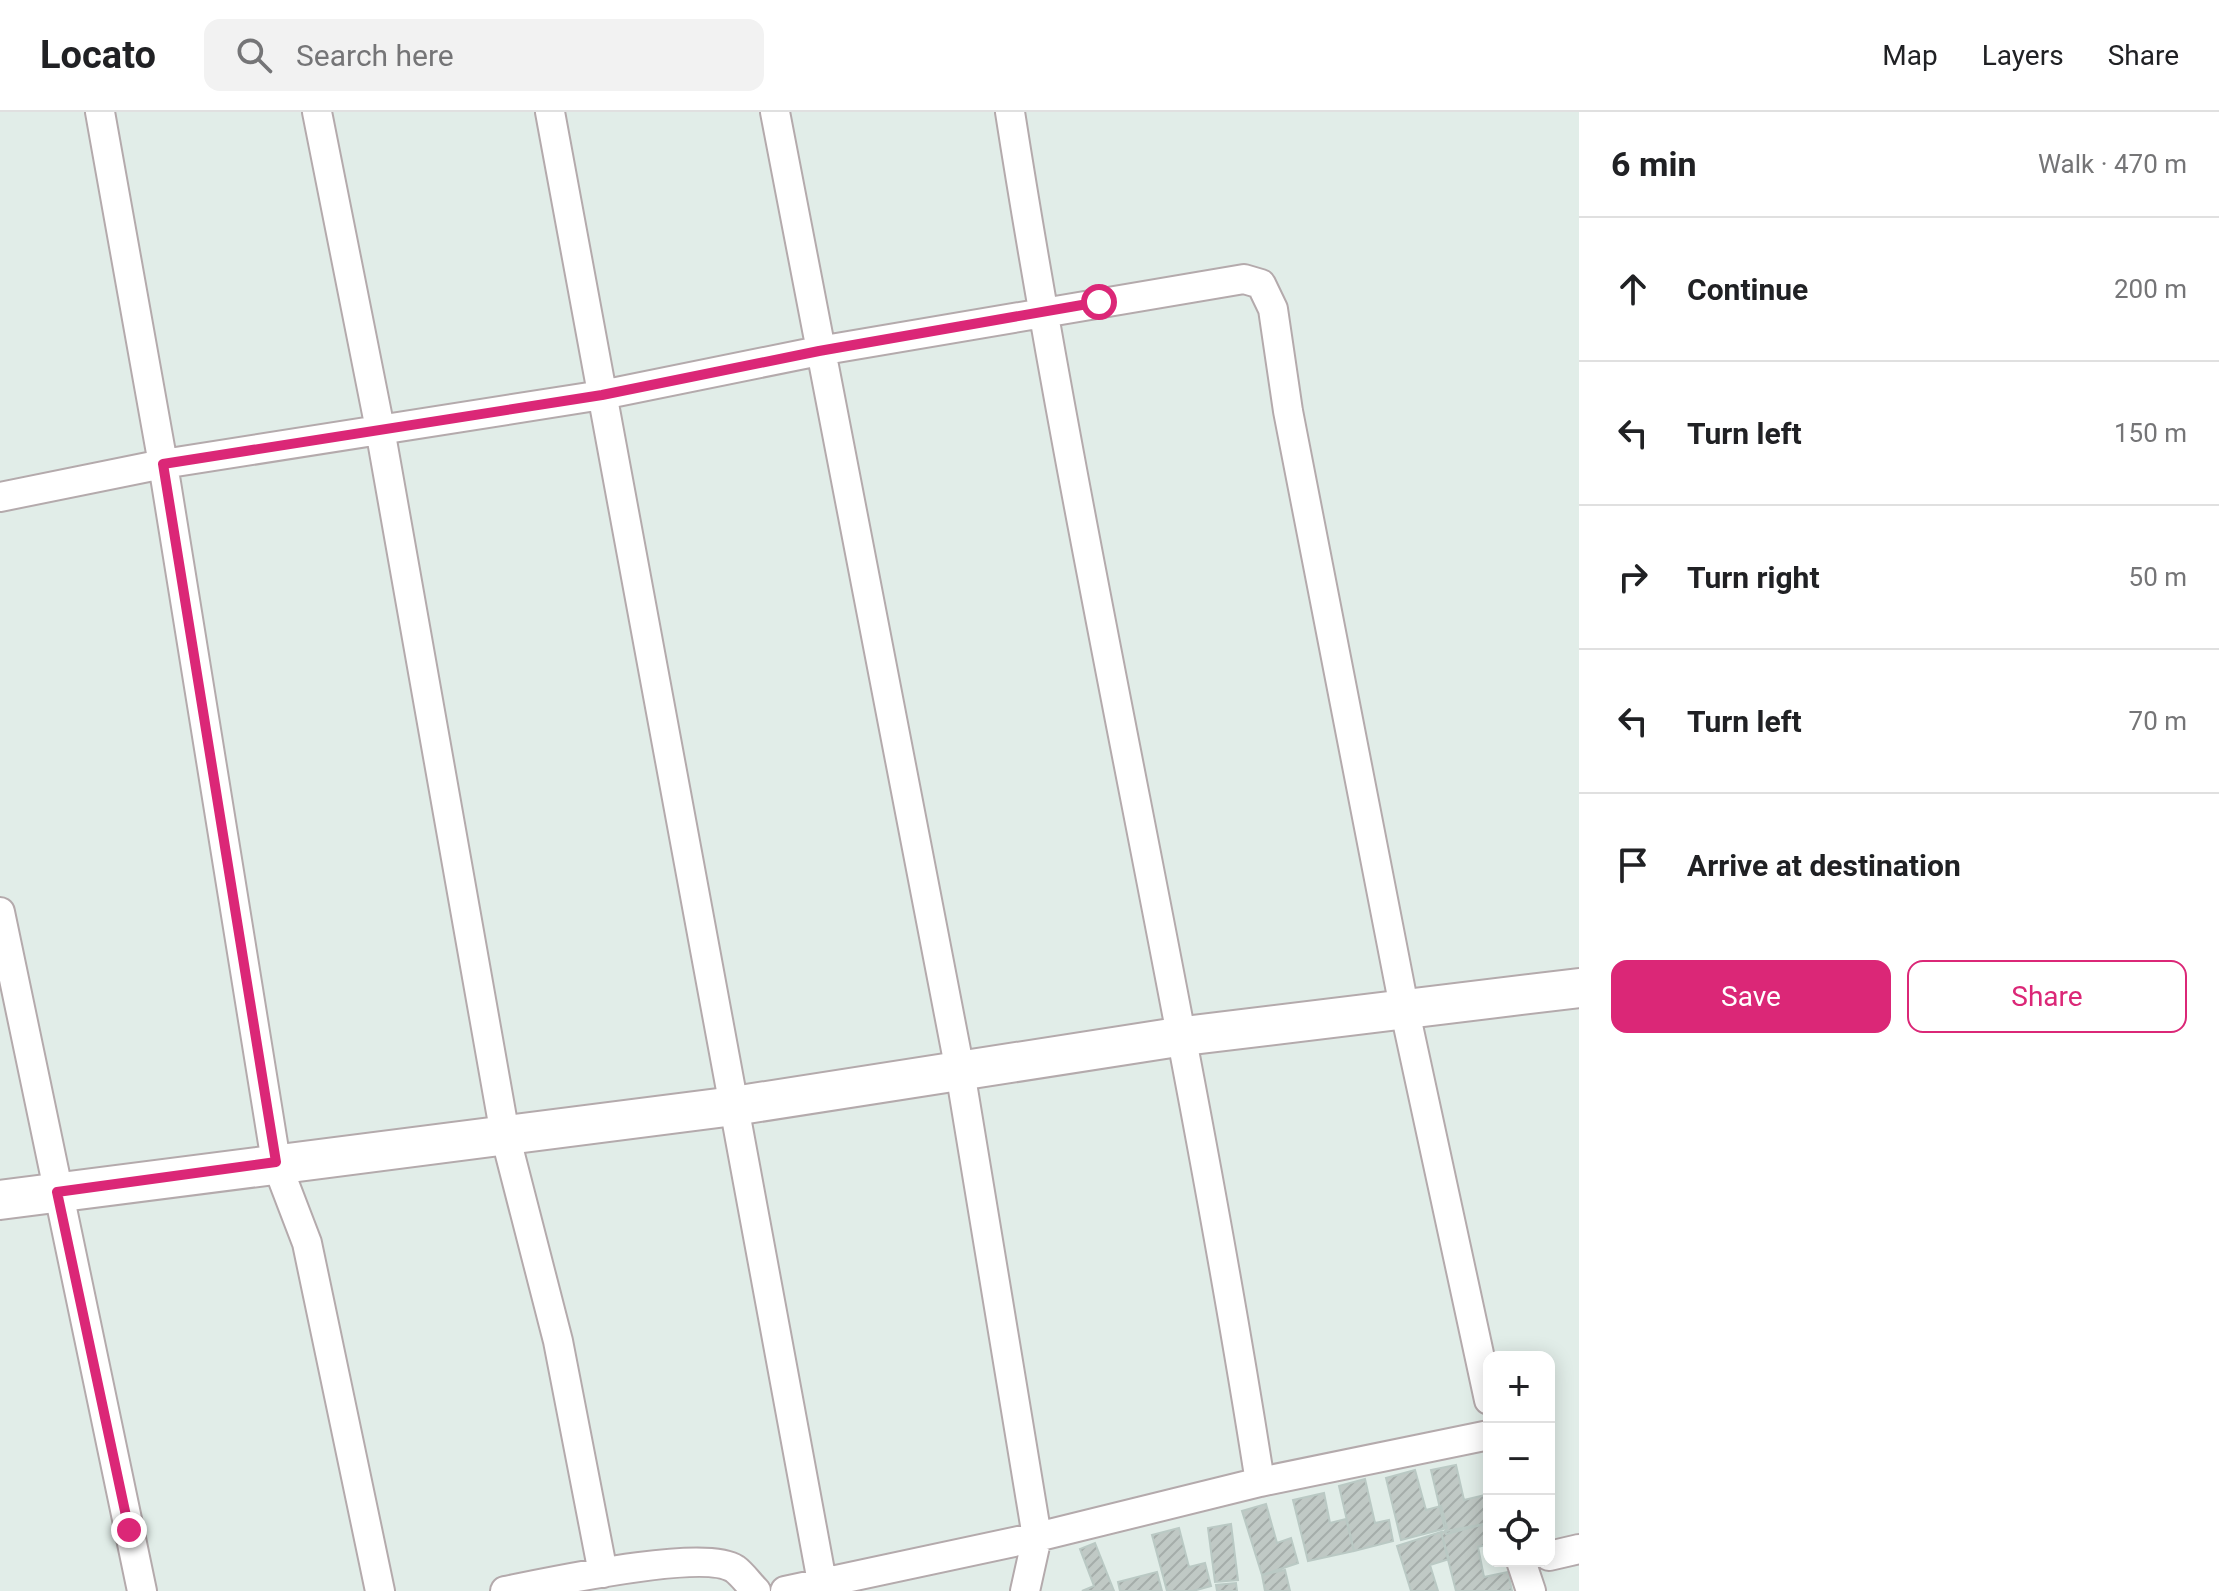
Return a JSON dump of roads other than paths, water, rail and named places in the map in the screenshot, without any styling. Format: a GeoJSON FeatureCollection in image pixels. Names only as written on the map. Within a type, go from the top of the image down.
{"type":"FeatureCollection","features":[{"type":"Feature","properties":{"kind":"street"},"geometry":{"type":"LineString","coordinates":[[100,112],[163,464],[276,1162],[307,1243],[380,1591]]}},
{"type":"Feature","properties":{"kind":"street"},"geometry":{"type":"LineString","coordinates":[[317,112],[380,429],[505,1135],[558,1341],[603,1573]]}},
{"type":"Feature","properties":{"kind":"street"},"geometry":{"type":"LineString","coordinates":[[550,112],[822,1582]]}},
{"type":"Feature","properties":{"kind":"street"},"geometry":{"type":"LineString","coordinates":[[775,112],[960,1071],[1037,1537],[1025,1591]]}},
{"type":"Feature","properties":{"kind":"street"},"geometry":{"type":"LineString","coordinates":[[1010,112],[1041,312],[1224,1253],[1260,1482]]}},
{"type":"Feature","properties":{"kind":"street"},"geometry":{"type":"LineString","coordinates":[[0,497],[163,464],[602,395],[819,351],[1041,312],[1244,279],[1261,284],[1273,309],[1288,411],[1404,1007],[1483,1372]]}},
{"type":"Feature","properties":{"kind":"street"},"geometry":{"type":"LineString","coordinates":[[0,912],[142,1591]]}},
{"type":"Feature","properties":{"kind":"street"},"geometry":{"type":"LineString","coordinates":[[0,1200],[276,1162],[734,1106],[1184,1036],[1579,988]]}},
{"type":"Feature","properties":{"kind":"street"},"geometry":{"type":"LineString","coordinates":[[785,1591],[1037,1537],[1260,1482],[1483,1436]]}},
{"type":"Feature","properties":{"kind":"street"},"geometry":{"type":"LineString","coordinates":[[1555,1555],[1579,1549]]}},
{"type":"Feature","properties":{"kind":"street"},"geometry":{"type":"LineString","coordinates":[[505,1591],[603,1573],[702,1561],[733,1567],[756,1591]]}},
{"type":"Feature","properties":{"kind":"street"},"geometry":{"type":"LineString","coordinates":[[1525,1567],[1531,1591]]}}]}
